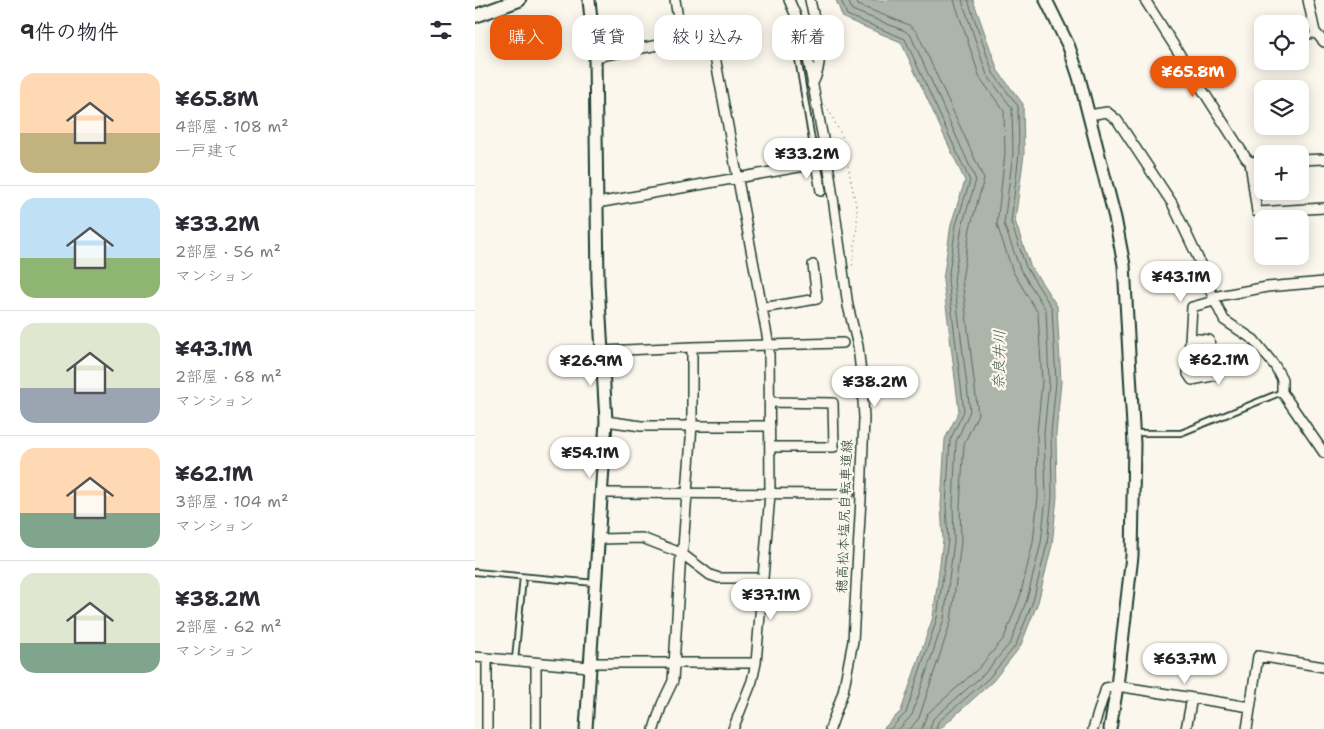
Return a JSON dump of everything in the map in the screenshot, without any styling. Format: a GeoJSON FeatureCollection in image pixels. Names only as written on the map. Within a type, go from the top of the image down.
{"type":"FeatureCollection","features":[{"type":"Feature","properties":{"kind":"main road"},"geometry":{"type":"LineString","coordinates":[[475,16],[519,0]]}},
{"type":"Feature","properties":{"kind":"street"},"geometry":{"type":"LineString","coordinates":[[589,0],[591,15]]}},
{"type":"Feature","properties":{"kind":"street"},"geometry":{"type":"LineString","coordinates":[[675,0],[678,15]]}},
{"type":"Feature","properties":{"kind":"street"},"geometry":{"type":"LineString","coordinates":[[789,0],[795,15]]}},
{"type":"Feature","properties":{"kind":"street"},"geometry":{"type":"LineString","coordinates":[[810,0],[820,51],[819,72],[812,86]]}},
{"type":"Feature","properties":{"kind":"street"},"geometry":{"type":"LineString","coordinates":[[1045,0],[1069,47],[1089,115],[1115,218],[1124,265],[1134,433],[1132,556],[1117,686],[1109,729]]}},
{"type":"Feature","properties":{"kind":"street"},"geometry":{"type":"LineString","coordinates":[[1145,0],[1250,162],[1257,212],[1324,208]]}},
{"type":"Feature","properties":{"kind":"street"},"geometry":{"type":"LineString","coordinates":[[1307,0],[1315,32],[1324,42]]}},
{"type":"Feature","properties":{"kind":"street"},"geometry":{"type":"LineString","coordinates":[[585,729],[606,421],[598,283],[595,60]]}},
{"type":"Feature","properties":{"kind":"street"},"geometry":{"type":"LineString","coordinates":[[716,60],[769,346],[771,426],[769,494],[756,663],[753,681],[733,729]]}},
{"type":"Feature","properties":{"kind":"street"},"geometry":{"type":"LineString","coordinates":[[807,60],[830,176],[848,306],[858,346],[864,418],[853,641],[843,692],[830,729]]}},
{"type":"Feature","properties":{"kind":"street"},"geometry":{"type":"LineString","coordinates":[[1089,115],[1107,112],[1117,120],[1172,203],[1198,258],[1213,299],[1224,320],[1254,340],[1275,366],[1282,379],[1282,392],[1324,453]]}},
{"type":"Feature","properties":{"kind":"street"},"geometry":{"type":"LineString","coordinates":[[1309,160],[1324,159]]}},
{"type":"Feature","properties":{"kind":"street"},"geometry":{"type":"LineString","coordinates":[[1250,162],[1254,162]]}},
{"type":"Feature","properties":{"kind":"street"},"geometry":{"type":"LineString","coordinates":[[597,203],[816,164],[821,190]]}},
{"type":"Feature","properties":{"kind":"street"},"geometry":{"type":"LineString","coordinates":[[762,308],[817,299],[813,265]]}},
{"type":"Feature","properties":{"kind":"street"},"geometry":{"type":"LineString","coordinates":[[1190,338],[1209,340],[1217,375],[1192,380],[1188,374],[1190,338],[1192,308],[1213,299],[1267,287],[1324,282]]}},
{"type":"Feature","properties":{"kind":"street"},"geometry":{"type":"LineString","coordinates":[[602,351],[843,343]]}},
{"type":"Feature","properties":{"kind":"street"},"geometry":{"type":"LineString","coordinates":[[654,729],[662,704],[673,681],[692,425],[692,348]]}},
{"type":"Feature","properties":{"kind":"street"},"geometry":{"type":"LineString","coordinates":[[770,402],[833,403],[834,447],[770,447]]}},
{"type":"Feature","properties":{"kind":"street"},"geometry":{"type":"LineString","coordinates":[[606,421],[641,426],[771,426]]}},
{"type":"Feature","properties":{"kind":"street"},"geometry":{"type":"LineString","coordinates":[[602,493],[849,494]]}},
{"type":"Feature","properties":{"kind":"street"},"geometry":{"type":"LineString","coordinates":[[599,539],[642,538],[681,553],[710,575],[719,578],[763,578]]}},
{"type":"Feature","properties":{"kind":"street"},"geometry":{"type":"LineString","coordinates":[[1247,729],[1257,656],[1324,667]]}},
{"type":"Feature","properties":{"kind":"street"},"geometry":{"type":"LineString","coordinates":[[475,657],[536,663],[589,665],[756,663]]}},
{"type":"Feature","properties":{"kind":"street"},"geometry":{"type":"LineString","coordinates":[[487,658],[487,729]]}},
{"type":"Feature","properties":{"kind":"street"},"geometry":{"type":"LineString","coordinates":[[536,663],[536,729]]}},
{"type":"Feature","properties":{"kind":"street"},"geometry":{"type":"LineString","coordinates":[[1093,729],[1106,688],[1117,686],[1250,707]]}},
{"type":"Feature","properties":{"kind":"street"},"geometry":{"type":"LineString","coordinates":[[1187,729],[1192,698]]}},
{"type":"Feature","properties":{"kind":"lane"},"geometry":{"type":"LineString","coordinates":[[1309,36],[1317,35]]}},
{"type":"Feature","properties":{"kind":"lane"},"geometry":{"type":"LineString","coordinates":[[797,60],[816,164]]}},
{"type":"Feature","properties":{"kind":"lane"},"geometry":{"type":"LineString","coordinates":[[1134,433],[1181,433],[1282,392]]}},
{"type":"Feature","properties":{"kind":"lane"},"geometry":{"type":"LineString","coordinates":[[475,572],[595,583]]}},
{"type":"Feature","properties":{"kind":"lane"},"geometry":{"type":"LineString","coordinates":[[515,660],[523,576]]}},
{"type":"Feature","properties":{"kind":"path"},"geometry":{"type":"LineString","coordinates":[[824,101],[842,136],[857,210],[857,228],[852,268]]}},
{"type":"Feature","properties":{"kind":"water","name":"奈良井川"},"geometry":{"type":"Polygon","coordinates":[[[836,0],[973,0],[998,71],[1023,104],[1024,154],[1015,221],[1030,265],[1057,306],[1061,382],[1056,434],[1057,497],[1052,545],[1038,602],[1020,647],[993,681],[940,729],[883,729],[901,711],[933,617],[943,540],[941,505],[945,439],[959,411],[943,280],[951,224],[965,181],[901,42],[844,18],[844,15],[842,15],[836,0]]]}}]}
